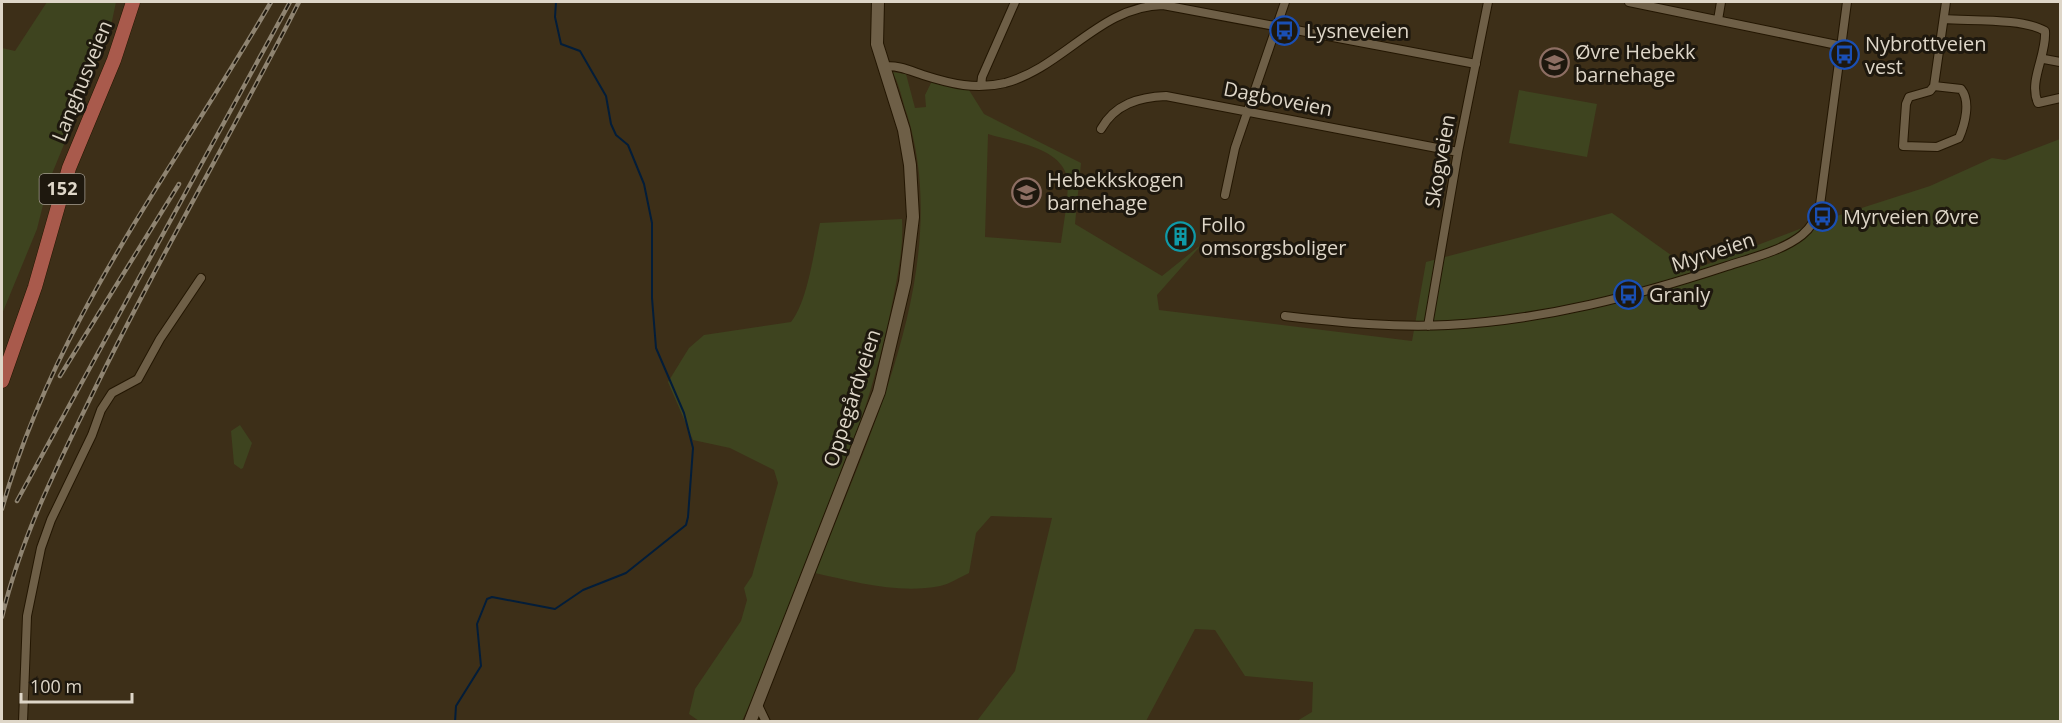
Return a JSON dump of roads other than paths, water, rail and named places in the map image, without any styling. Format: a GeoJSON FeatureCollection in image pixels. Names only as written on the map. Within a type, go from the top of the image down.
{"type":"FeatureCollection","features":[{"type":"Feature","properties":{"kind":"main road","name":"Langhusveien"},"geometry":{"type":"LineString","coordinates":[[2,381],[35,287],[69,168],[114,60],[133,2]]}},
{"type":"Feature","properties":{"kind":"main road","name":"Oppegårdveien"},"geometry":{"type":"LineString","coordinates":[[750,722],[879,392],[905,282],[913,217],[910,165],[904,130],[876,37],[878,2]]}},
{"type":"Feature","properties":{"kind":"street"},"geometry":{"type":"LineString","coordinates":[[981,86],[982,77],[1015,2]]}},
{"type":"Feature","properties":{"kind":"street"},"geometry":{"type":"LineString","coordinates":[[1225,195],[1234,148],[1285,2]]}},
{"type":"Feature","properties":{"kind":"street","name":"Skogveien"},"geometry":{"type":"LineString","coordinates":[[1428,326],[1458,152],[1488,2]]}},
{"type":"Feature","properties":{"kind":"street"},"geometry":{"type":"LineString","coordinates":[[1629,2],[1842,46]]}},
{"type":"Feature","properties":{"kind":"street"},"geometry":{"type":"LineString","coordinates":[[1718,20],[1721,2]]}},
{"type":"Feature","properties":{"kind":"street","name":"Myrveien"},"geometry":{"type":"LineString","coordinates":[[1285,316],[1387,326],[1428,326],[1525,318],[1598,304],[1720,268],[1799,238],[1815,221],[1822,196],[1847,2]]}},
{"type":"Feature","properties":{"kind":"street"},"geometry":{"type":"LineString","coordinates":[[1934,86],[1964,92],[1967,103],[1959,138],[1937,147],[1904,146],[1906,104],[1909,97],[1929,91],[1934,86],[1946,2]]}},
{"type":"Feature","properties":{"kind":"street"},"geometry":{"type":"LineString","coordinates":[[884,67],[896,67],[952,83],[981,86],[1006,82],[1026,75],[1115,17],[1146,6],[1171,6],[1476,64]]}},
{"type":"Feature","properties":{"kind":"street"},"geometry":{"type":"LineString","coordinates":[[1944,19],[2039,27],[2045,31],[2044,58],[2038,73],[2037,100],[2045,104],[2061,98]]}},
{"type":"Feature","properties":{"kind":"street"},"geometry":{"type":"LineString","coordinates":[[2044,58],[2061,62]]}},
{"type":"Feature","properties":{"kind":"street","name":"Dagboveien"},"geometry":{"type":"LineString","coordinates":[[1101,129],[1116,110],[1147,97],[1197,100],[1458,152]]}},
{"type":"Feature","properties":{"kind":"street"},"geometry":{"type":"LineString","coordinates":[[23,722],[27,616],[41,548],[51,520],[92,435],[101,410],[112,393],[138,379],[160,339],[201,278]]}},
{"type":"Feature","properties":{"kind":"street"},"geometry":{"type":"LineString","coordinates":[[757,703],[766,722]]}},
{"type":"Feature","properties":{"kind":"waterway"},"geometry":{"type":"LineString","coordinates":[[455,722],[456,706],[481,666],[477,624],[487,599],[492,597],[555,609],[583,590],[626,573],[686,525],[688,517],[693,448],[684,413],[656,348],[652,298],[652,223],[644,184],[628,145],[616,135],[611,124],[606,96],[580,51],[561,44],[555,17],[556,2]]}},
{"type":"Feature","properties":{"kind":"railway"},"geometry":{"type":"LineString","coordinates":[[2,509],[25,440],[52,374],[85,310],[157,186],[271,2]]}},
{"type":"Feature","properties":{"kind":"railway"},"geometry":{"type":"LineString","coordinates":[[17,501],[290,2]]}},
{"type":"Feature","properties":{"kind":"railway"},"geometry":{"type":"LineString","coordinates":[[2,617],[28,534],[75,429],[139,301],[299,2]]}},
{"type":"Feature","properties":{"kind":"railway"},"geometry":{"type":"LineString","coordinates":[[60,376],[179,184]]}},
{"type":"Feature","properties":{"kind":"place","name":"Lysneveien"},"geometry":{"type":"Point","coordinates":[1285,31]}},
{"type":"Feature","properties":{"kind":"place","name":"Nybrottveien vest"},"geometry":{"type":"Point","coordinates":[1844,55]}},
{"type":"Feature","properties":{"kind":"place","name":"Øvre Hebekk barnehage"},"geometry":{"type":"Point","coordinates":[1554,63]}},
{"type":"Feature","properties":{"kind":"place","name":"Hebekkskogen barnehage"},"geometry":{"type":"Point","coordinates":[1026,192]}},
{"type":"Feature","properties":{"kind":"place","name":"Myrveien Øvre"},"geometry":{"type":"Point","coordinates":[1822,217]}},
{"type":"Feature","properties":{"kind":"place","name":"Follo omsorgsboliger"},"geometry":{"type":"Point","coordinates":[1180,236]}},
{"type":"Feature","properties":{"kind":"place","name":"Granly"},"geometry":{"type":"Point","coordinates":[1628,295]}}]}
